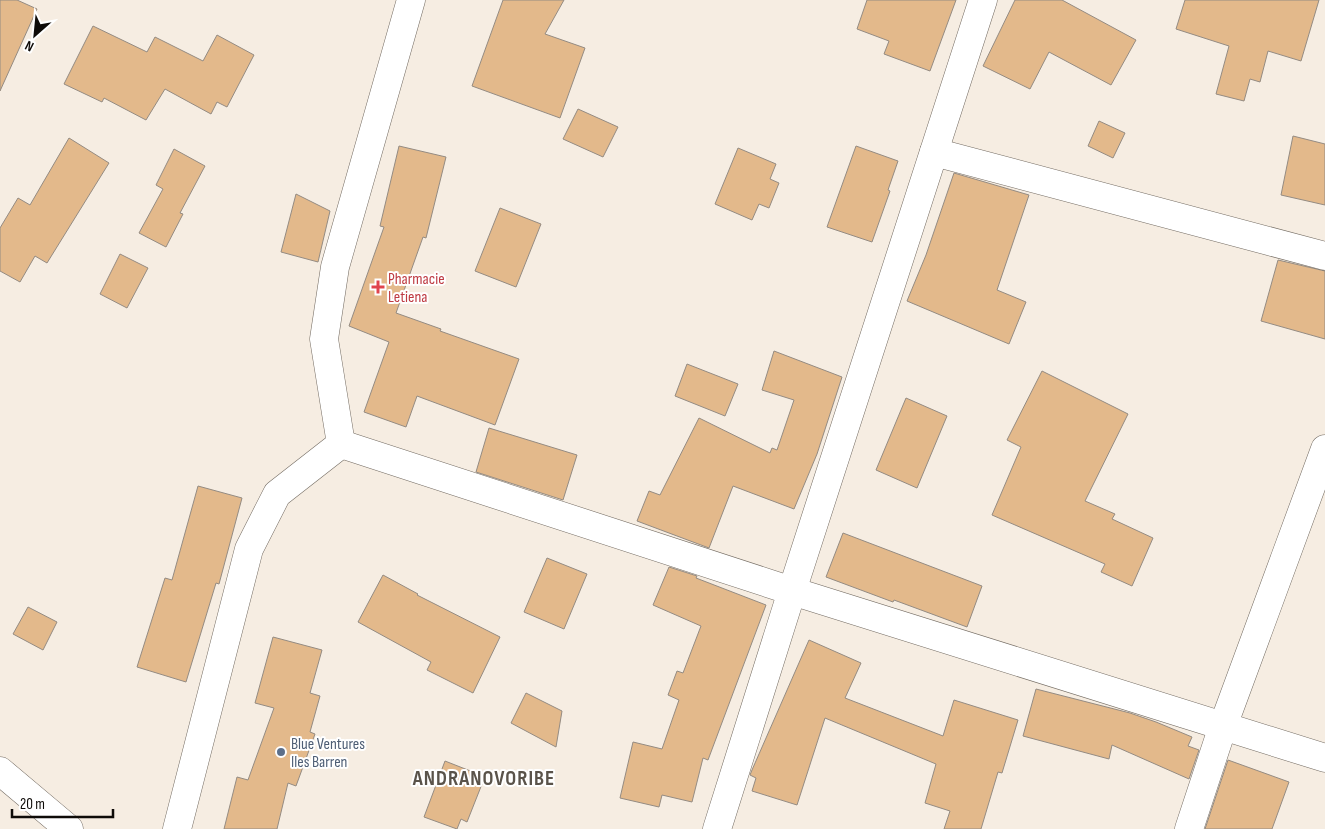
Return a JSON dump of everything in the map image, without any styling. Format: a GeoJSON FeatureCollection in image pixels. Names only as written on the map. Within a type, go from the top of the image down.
{"type":"FeatureCollection","features":[{"type":"Feature","properties":{"kind":"street"},"geometry":{"type":"LineString","coordinates":[[341,444],[324,339],[335,267],[411,0]]}},
{"type":"Feature","properties":{"kind":"street"},"geometry":{"type":"LineString","coordinates":[[717,829],[983,0]]}},
{"type":"Feature","properties":{"kind":"street"},"geometry":{"type":"LineString","coordinates":[[934,152],[1325,256]]}},
{"type":"Feature","properties":{"kind":"street"},"geometry":{"type":"LineString","coordinates":[[341,444],[792,592],[1325,758]]}},
{"type":"Feature","properties":{"kind":"street"},"geometry":{"type":"LineString","coordinates":[[177,829],[249,549],[277,494],[341,444]]}},
{"type":"Feature","properties":{"kind":"street"},"geometry":{"type":"LineString","coordinates":[[1189,829],[1223,726],[1325,448]]}},
{"type":"Feature","properties":{"kind":"street"},"geometry":{"type":"LineString","coordinates":[[0,770],[68,829]]}},
{"type":"Feature","properties":{"kind":"building"},"geometry":{"type":"Polygon","coordinates":[[[0,0],[17,0],[37,9],[0,91],[0,0]]]}},
{"type":"Feature","properties":{"kind":"building"},"geometry":{"type":"Polygon","coordinates":[[[503,0],[564,0],[545,34],[585,48],[560,118],[472,86],[503,0]]]}},
{"type":"Feature","properties":{"kind":"building"},"geometry":{"type":"Polygon","coordinates":[[[867,0],[956,0],[930,71],[884,54],[889,41],[857,29],[867,0]]]}},
{"type":"Feature","properties":{"kind":"building"},"geometry":{"type":"Polygon","coordinates":[[[1015,0],[1062,0],[1136,40],[1111,85],[1049,52],[1030,89],[983,66],[1015,0]]]}},
{"type":"Feature","properties":{"kind":"building"},"geometry":{"type":"Polygon","coordinates":[[[1185,0],[1319,0],[1301,61],[1268,51],[1260,82],[1250,79],[1244,101],[1216,94],[1229,46],[1176,29],[1185,0]]]}},
{"type":"Feature","properties":{"kind":"building"},"geometry":{"type":"Polygon","coordinates":[[[93,26],[147,52],[155,37],[203,61],[217,35],[254,55],[227,107],[217,102],[211,114],[165,89],[146,120],[104,98],[102,102],[64,84],[93,26]]]}},
{"type":"Feature","properties":{"kind":"building"},"geometry":{"type":"Polygon","coordinates":[[[578,109],[618,127],[603,157],[563,139],[578,109]]]}},
{"type":"Feature","properties":{"kind":"building"},"geometry":{"type":"Polygon","coordinates":[[[1099,121],[1125,133],[1113,158],[1088,146],[1099,121]]]}},
{"type":"Feature","properties":{"kind":"building"},"geometry":{"type":"Polygon","coordinates":[[[1293,136],[1325,144],[1325,205],[1281,195],[1293,136]]]}},
{"type":"Feature","properties":{"kind":"building"},"geometry":{"type":"Polygon","coordinates":[[[69,138],[109,163],[47,263],[35,256],[20,282],[0,271],[0,228],[18,198],[30,205],[69,138]]]}},
{"type":"Feature","properties":{"kind":"building"},"geometry":{"type":"Polygon","coordinates":[[[399,146],[446,157],[426,238],[423,237],[396,313],[519,359],[495,425],[417,396],[406,427],[364,412],[389,342],[349,326],[384,227],[380,226],[399,146]]]}},
{"type":"Feature","properties":{"kind":"building"},"geometry":{"type":"Polygon","coordinates":[[[856,146],[898,161],[888,190],[890,191],[872,242],[827,227],[856,146]]]}},
{"type":"Feature","properties":{"kind":"building"},"geometry":{"type":"Polygon","coordinates":[[[738,148],[776,164],[770,179],[779,183],[769,208],[759,204],[752,220],[715,204],[738,148]]]}},
{"type":"Feature","properties":{"kind":"building"},"geometry":{"type":"Polygon","coordinates":[[[174,149],[205,166],[180,213],[183,214],[166,247],[139,233],[163,189],[156,185],[174,149]]]}},
{"type":"Feature","properties":{"kind":"building"},"geometry":{"type":"Polygon","coordinates":[[[954,173],[1029,195],[997,290],[1026,302],[1009,344],[907,301],[926,255],[954,173]]]}},
{"type":"Feature","properties":{"kind":"building"},"geometry":{"type":"Polygon","coordinates":[[[296,194],[330,211],[318,262],[281,252],[296,194]]]}},
{"type":"Feature","properties":{"kind":"building"},"geometry":{"type":"Polygon","coordinates":[[[500,208],[541,224],[516,287],[475,271],[500,208]]]}},
{"type":"Feature","properties":{"kind":"building"},"geometry":{"type":"Polygon","coordinates":[[[120,254],[148,268],[127,308],[100,294],[120,254]]]}},
{"type":"Feature","properties":{"kind":"building"},"geometry":{"type":"Polygon","coordinates":[[[1278,260],[1325,271],[1325,339],[1261,321],[1278,260]]]}},
{"type":"Feature","properties":{"kind":"building"},"geometry":{"type":"Polygon","coordinates":[[[774,351],[842,377],[817,454],[794,509],[733,486],[709,548],[637,521],[649,491],[660,495],[699,418],[770,453],[772,448],[777,450],[794,400],[762,390],[774,351]]]}},
{"type":"Feature","properties":{"kind":"building"},"geometry":{"type":"Polygon","coordinates":[[[687,364],[738,384],[725,416],[675,396],[687,364]]]}},
{"type":"Feature","properties":{"kind":"building"},"geometry":{"type":"Polygon","coordinates":[[[1042,371],[1128,414],[1085,501],[1115,514],[1112,519],[1153,538],[1132,586],[1101,572],[1105,564],[992,515],[1021,447],[1007,440],[1042,371]]]}},
{"type":"Feature","properties":{"kind":"building"},"geometry":{"type":"Polygon","coordinates":[[[906,398],[947,416],[917,488],[876,470],[906,398]]]}},
{"type":"Feature","properties":{"kind":"building"},"geometry":{"type":"Polygon","coordinates":[[[489,428],[577,455],[563,500],[476,472],[489,428]]]}},
{"type":"Feature","properties":{"kind":"building"},"geometry":{"type":"Polygon","coordinates":[[[198,486],[242,498],[219,584],[216,583],[186,682],[137,667],[165,578],[172,580],[198,486]]]}},
{"type":"Feature","properties":{"kind":"building"},"geometry":{"type":"Polygon","coordinates":[[[843,533],[982,586],[967,627],[826,577],[843,533]]]}},
{"type":"Feature","properties":{"kind":"building"},"geometry":{"type":"Polygon","coordinates":[[[547,558],[587,574],[564,629],[524,612],[547,558]]]}},
{"type":"Feature","properties":{"kind":"building"},"geometry":{"type":"Polygon","coordinates":[[[669,567],[697,576],[696,578],[766,605],[708,760],[703,758],[692,802],[662,795],[659,807],[620,798],[633,742],[662,749],[679,700],[668,695],[677,671],[683,673],[701,626],[653,605],[669,567]]]}},
{"type":"Feature","properties":{"kind":"building"},"geometry":{"type":"Polygon","coordinates":[[[383,575],[417,595],[500,637],[473,693],[427,670],[431,662],[358,622],[383,575]]]}},
{"type":"Feature","properties":{"kind":"building"},"geometry":{"type":"Polygon","coordinates":[[[28,607],[57,622],[43,650],[13,634],[28,607]]]}},
{"type":"Feature","properties":{"kind":"building"},"geometry":{"type":"Polygon","coordinates":[[[273,637],[322,650],[310,693],[320,696],[310,732],[315,734],[296,786],[288,783],[277,829],[224,829],[237,777],[248,780],[274,708],[255,703],[273,637]]]}},
{"type":"Feature","properties":{"kind":"building"},"geometry":{"type":"Polygon","coordinates":[[[809,640],[861,663],[845,698],[943,736],[954,700],[1018,720],[1002,773],[998,772],[981,829],[944,829],[950,811],[925,803],[936,764],[825,718],[797,805],[752,791],[756,778],[750,775],[809,640]]]}},
{"type":"Feature","properties":{"kind":"building"},"geometry":{"type":"Polygon","coordinates":[[[1036,689],[1130,713],[1192,737],[1188,746],[1199,750],[1189,779],[1112,745],[1109,759],[1023,736],[1036,689]]]}},
{"type":"Feature","properties":{"kind":"building"},"geometry":{"type":"Polygon","coordinates":[[[526,693],[562,711],[556,747],[511,723],[526,693]]]}},
{"type":"Feature","properties":{"kind":"building"},"geometry":{"type":"Polygon","coordinates":[[[1228,760],[1289,782],[1272,829],[1205,829],[1228,760]]]}},
{"type":"Feature","properties":{"kind":"building"},"geometry":{"type":"Polygon","coordinates":[[[445,761],[478,774],[475,781],[482,784],[467,822],[461,819],[457,829],[424,817],[445,761]]]}},
{"type":"Feature","properties":{"kind":"place","name":"Pharmacie Letiena"},"geometry":{"type":"Point","coordinates":[378,287]}},
{"type":"Feature","properties":{"kind":"place","name":"Blue Ventures Iles Barren"},"geometry":{"type":"Point","coordinates":[281,752]}},
{"type":"Feature","properties":{"kind":"district","name":"ANDRANOVORIBE"},"geometry":{"type":"Point","coordinates":[484,778]}}]}
